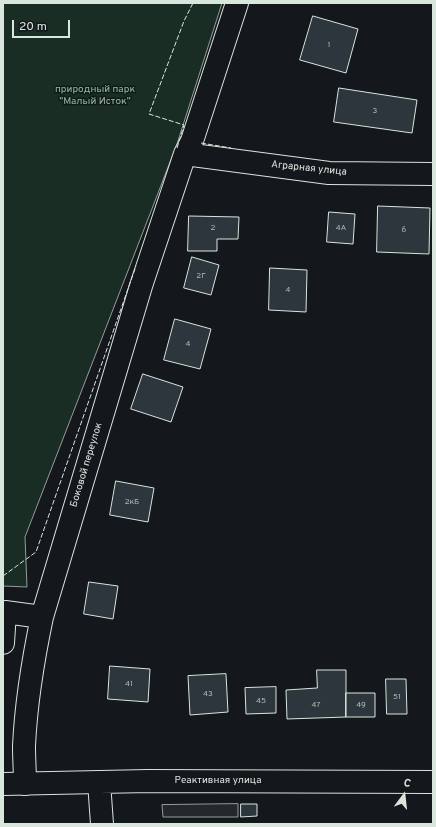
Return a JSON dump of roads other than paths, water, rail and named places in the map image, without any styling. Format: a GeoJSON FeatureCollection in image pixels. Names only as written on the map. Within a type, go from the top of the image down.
{"type":"FeatureCollection","features":[{"type":"Feature","properties":{"kind":"street","name":"Боковой переулок"},"geometry":{"type":"LineString","coordinates":[[25,784],[24,746],[30,686],[42,617],[141,286],[185,154],[192,141],[237,3]]}},
{"type":"Feature","properties":{"kind":"street","name":"Аграрная улица"},"geometry":{"type":"LineString","coordinates":[[185,154],[330,173],[433,174]]}},
{"type":"Feature","properties":{"kind":"street"},"geometry":{"type":"LineString","coordinates":[[3,643],[5,612],[42,617]]}},
{"type":"Feature","properties":{"kind":"street","name":"Реактивная улица"},"geometry":{"type":"LineString","coordinates":[[3,784],[148,781],[433,782]]}},
{"type":"Feature","properties":{"kind":"street"},"geometry":{"type":"LineString","coordinates":[[99,782],[102,824]]}},
{"type":"Feature","properties":{"kind":"park label","name":"природный парк \"Малый Исток\""},"geometry":{"type":"Point","coordinates":[95,96]}}]}
